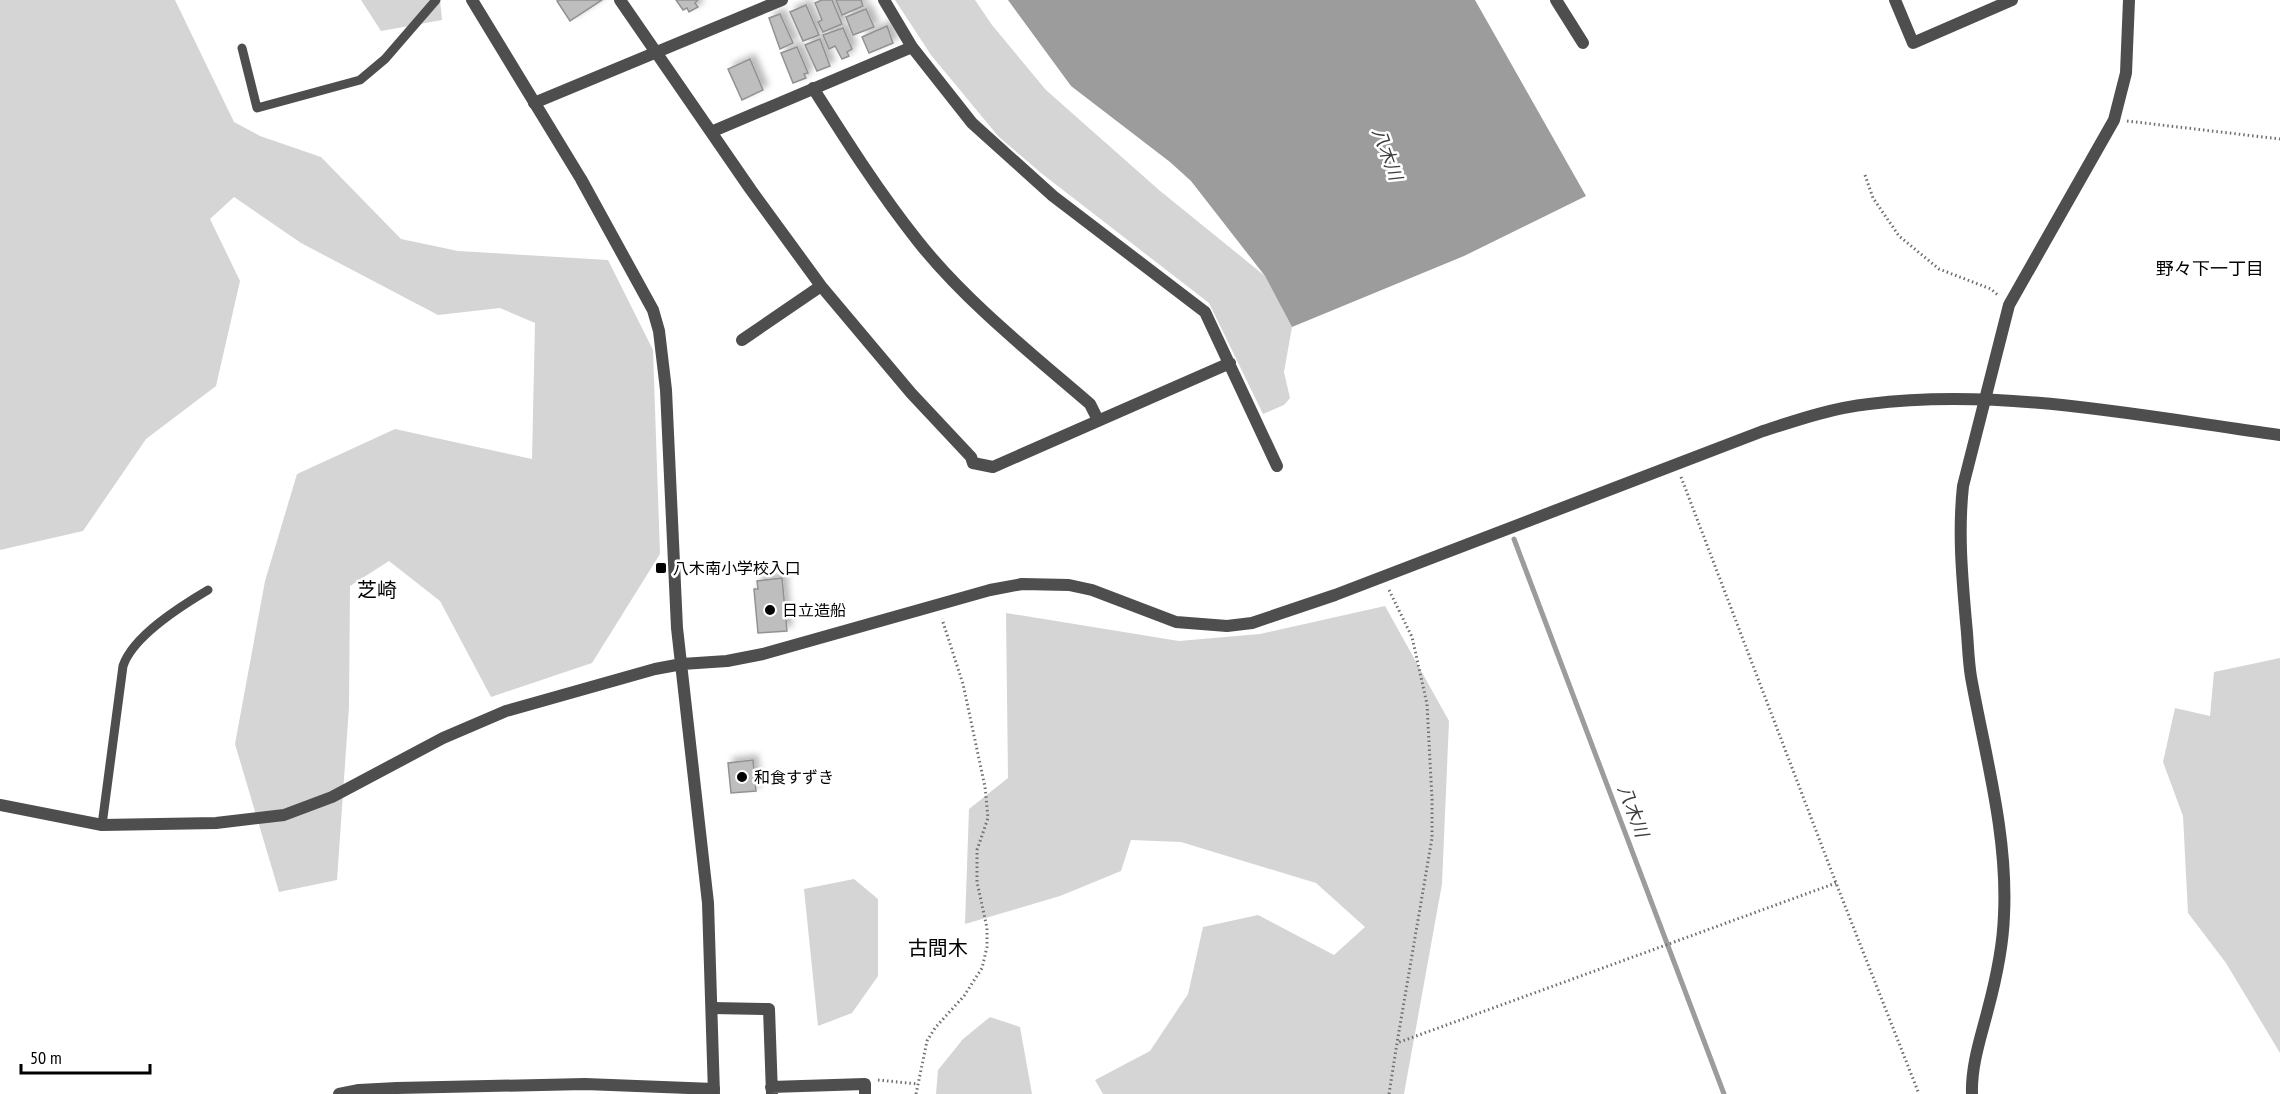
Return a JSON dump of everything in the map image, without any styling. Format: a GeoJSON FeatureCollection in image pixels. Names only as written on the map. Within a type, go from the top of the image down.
{"type":"FeatureCollection","features":[{"type":"Feature","properties":{"kind":"street"},"geometry":{"type":"LineString","coordinates":[[339,1094],[359,1090],[397,1088],[585,1084],[714,1091],[708,903],[674,573],[666,390],[659,330],[642,290],[581,179],[472,0]]}},
{"type":"Feature","properties":{"kind":"street"},"geometry":{"type":"LineString","coordinates":[[620,0],[821,286],[911,393],[971,457],[973,463],[993,467],[1230,363]]}},
{"type":"Feature","properties":{"kind":"street"},"geometry":{"type":"LineString","coordinates":[[534,103],[782,0]]}},
{"type":"Feature","properties":{"kind":"street"},"geometry":{"type":"LineString","coordinates":[[884,0],[912,47],[972,123],[1045,189],[1205,312],[1277,466]]}},
{"type":"Feature","properties":{"kind":"street"},"geometry":{"type":"LineString","coordinates":[[1556,0],[1583,43]]}},
{"type":"Feature","properties":{"kind":"street"},"geometry":{"type":"LineString","coordinates":[[1895,0],[1913,43],[2007,1]]}},
{"type":"Feature","properties":{"kind":"street"},"geometry":{"type":"LineString","coordinates":[[1972,1094],[1971,1080],[1998,967],[2004,915],[2002,857],[1995,801],[1971,674],[1960,565],[1960,512],[1963,486],[2009,305],[2114,120],[2126,73],[2129,0]]}},
{"type":"Feature","properties":{"kind":"street"},"geometry":{"type":"LineString","coordinates":[[711,132],[912,47]]}},
{"type":"Feature","properties":{"kind":"street"},"geometry":{"type":"LineString","coordinates":[[813,88],[861,163],[918,241],[964,292],[1090,404],[1098,420]]}},
{"type":"Feature","properties":{"kind":"street"},"geometry":{"type":"LineString","coordinates":[[742,340],[821,286]]}},
{"type":"Feature","properties":{"kind":"street"},"geometry":{"type":"LineString","coordinates":[[0,805],[102,825],[216,823],[284,815],[332,797],[443,738],[506,711],[682,664],[727,661],[763,654],[990,590],[1022,584],[1069,585],[1092,590],[1176,622],[1227,626],[1269,619],[1763,431],[1812,415],[1855,406],[1924,399],[2025,401],[2280,435]]}},
{"type":"Feature","properties":{"kind":"street"},"geometry":{"type":"LineString","coordinates":[[712,1008],[770,1009],[772,1090],[865,1089]]}},
{"type":"Feature","properties":{"kind":"lane"},"geometry":{"type":"LineString","coordinates":[[242,48],[257,108],[360,80],[385,59],[436,0]]}},
{"type":"Feature","properties":{"kind":"lane"},"geometry":{"type":"LineString","coordinates":[[102,825],[123,666],[127,655],[175,610],[208,590]]}},
{"type":"Feature","properties":{"kind":"path"},"geometry":{"type":"LineString","coordinates":[[2114,120],[2280,139]]}},
{"type":"Feature","properties":{"kind":"path"},"geometry":{"type":"LineString","coordinates":[[1865,175],[1873,198],[1899,236],[1939,269],[1991,289],[2009,305]]}},
{"type":"Feature","properties":{"kind":"path"},"geometry":{"type":"LineString","coordinates":[[1676,464],[1919,1094]]}},
{"type":"Feature","properties":{"kind":"path"},"geometry":{"type":"LineString","coordinates":[[1383,577],[1412,637],[1425,693],[1432,799],[1432,838],[1389,1094]]}},
{"type":"Feature","properties":{"kind":"path"},"geometry":{"type":"LineString","coordinates":[[916,1094],[927,1041],[935,1028],[964,996],[982,968],[987,947],[987,928],[977,882],[977,850],[988,818],[985,787],[963,684],[938,606]]}},
{"type":"Feature","properties":{"kind":"path"},"geometry":{"type":"LineString","coordinates":[[1397,1043],[1836,883]]}},
{"type":"Feature","properties":{"kind":"path"},"geometry":{"type":"LineString","coordinates":[[865,1089],[875,1079],[918,1084]]}},
{"type":"Feature","properties":{"kind":"shaded area"},"geometry":{"type":"Polygon","coordinates":[[[0,0],[175,0],[234,122],[260,136],[321,157],[401,239],[458,251],[608,260],[653,350],[660,554],[592,663],[491,697],[440,601],[389,561],[350,586],[349,707],[337,880],[279,892],[235,744],[265,581],[297,474],[395,429],[532,459],[535,323],[500,308],[438,315],[301,243],[234,197],[210,219],[240,281],[216,386],[146,439],[83,531],[0,550],[0,0]]]}},
{"type":"Feature","properties":{"kind":"shaded area"},"geometry":{"type":"Polygon","coordinates":[[[361,0],[440,0],[442,20],[381,31],[361,0]]]}},
{"type":"Feature","properties":{"kind":"shaded area"},"geometry":{"type":"Polygon","coordinates":[[[895,0],[975,0],[992,25],[1046,90],[1159,190],[1265,276],[1292,327],[1284,372],[1290,398],[1284,405],[1263,414],[1209,303],[1041,173],[998,136],[931,55],[895,0]]]}},
{"type":"Feature","properties":{"kind":"shaded area"},"geometry":{"type":"Polygon","coordinates":[[[1385,606],[1449,721],[1442,884],[1404,1094],[1103,1094],[1095,1080],[1150,1051],[1188,994],[1203,927],[1258,915],[1334,955],[1365,927],[1316,883],[1181,842],[1131,840],[1121,871],[1060,896],[965,924],[969,809],[1008,778],[1006,613],[1179,641],[1260,634],[1385,606]]]}},
{"type":"Feature","properties":{"kind":"shaded area"},"geometry":{"type":"Polygon","coordinates":[[[2280,658],[2280,1053],[2226,963],[2188,913],[2183,816],[2163,762],[2175,708],[2210,716],[2214,672],[2280,658]]]}},
{"type":"Feature","properties":{"kind":"shaded area"},"geometry":{"type":"Polygon","coordinates":[[[854,879],[878,899],[878,976],[852,1013],[818,1026],[804,889],[854,879]]]}},
{"type":"Feature","properties":{"kind":"shaded area"},"geometry":{"type":"Polygon","coordinates":[[[990,1017],[1020,1027],[1032,1094],[936,1094],[938,1070],[963,1039],[990,1017]]]}},
{"type":"Feature","properties":{"kind":"water"},"geometry":{"type":"Polygon","coordinates":[[[1008,0],[1475,0],[1586,196],[1464,256],[1292,327],[1265,276],[1191,181],[1170,162],[1071,86],[1008,0]]]}},
{"type":"Feature","properties":{"kind":"building"},"geometry":{"type":"Polygon","coordinates":[[[602,0],[570,21],[557,1],[602,0]]]}},
{"type":"Feature","properties":{"kind":"building"},"geometry":{"type":"Polygon","coordinates":[[[676,0],[698,0],[695,3],[698,7],[689,12],[687,8],[683,10],[676,0]]]}},
{"type":"Feature","properties":{"kind":"building"},"geometry":{"type":"Polygon","coordinates":[[[832,0],[842,24],[823,32],[818,22],[822,20],[815,3],[832,0]]]}},
{"type":"Feature","properties":{"kind":"building"},"geometry":{"type":"Polygon","coordinates":[[[836,0],[861,0],[863,6],[842,15],[836,0]]]}},
{"type":"Feature","properties":{"kind":"building"},"geometry":{"type":"Polygon","coordinates":[[[806,5],[819,35],[803,41],[790,12],[806,5]]]}},
{"type":"Feature","properties":{"kind":"building"},"geometry":{"type":"Polygon","coordinates":[[[866,9],[874,27],[853,35],[846,17],[866,9]]]}},
{"type":"Feature","properties":{"kind":"building"},"geometry":{"type":"Polygon","coordinates":[[[780,14],[793,43],[780,49],[769,18],[780,14]]]}},
{"type":"Feature","properties":{"kind":"building"},"geometry":{"type":"Polygon","coordinates":[[[887,26],[893,43],[869,53],[862,37],[887,26]]]}},
{"type":"Feature","properties":{"kind":"building"},"geometry":{"type":"Polygon","coordinates":[[[843,28],[852,49],[847,52],[849,56],[842,59],[835,46],[829,49],[823,35],[843,28]]]}},
{"type":"Feature","properties":{"kind":"building"},"geometry":{"type":"Polygon","coordinates":[[[820,39],[830,66],[817,71],[805,45],[820,39]]]}},
{"type":"Feature","properties":{"kind":"building"},"geometry":{"type":"Polygon","coordinates":[[[797,47],[808,73],[804,74],[806,78],[793,83],[781,53],[797,47]]]}},
{"type":"Feature","properties":{"kind":"building"},"geometry":{"type":"Polygon","coordinates":[[[750,59],[763,90],[742,100],[728,69],[750,59]]]}},
{"type":"Feature","properties":{"kind":"building","name":"日立造船"},"geometry":{"type":"Polygon","coordinates":[[[782,578],[787,631],[758,633],[754,589],[758,589],[757,581],[782,578]]]}},
{"type":"Feature","properties":{"kind":"building","name":"和食すずき"},"geometry":{"type":"Polygon","coordinates":[[[753,760],[756,791],[731,793],[728,763],[753,760]]]}},
{"type":"Feature","properties":{"kind":"waterway","name":"八木川"},"geometry":{"type":"LineString","coordinates":[[1514,539],[1724,1094]]}},
{"type":"Feature","properties":{"kind":"place","name":"八木南小学校入口"},"geometry":{"type":"Point","coordinates":[661,568]}},
{"type":"Feature","properties":{"kind":"place","name":"日立造船"},"geometry":{"type":"Point","coordinates":[770,610]}},
{"type":"Feature","properties":{"kind":"place","name":"和食すずき"},"geometry":{"type":"Point","coordinates":[742,777]}},
{"type":"Feature","properties":{"kind":"district","name":"野々下一丁目"},"geometry":{"type":"Point","coordinates":[2210,269]}},
{"type":"Feature","properties":{"kind":"district","name":"芝崎"},"geometry":{"type":"Point","coordinates":[377,590]}},
{"type":"Feature","properties":{"kind":"district","name":"古間木"},"geometry":{"type":"Point","coordinates":[938,948]}}]}
